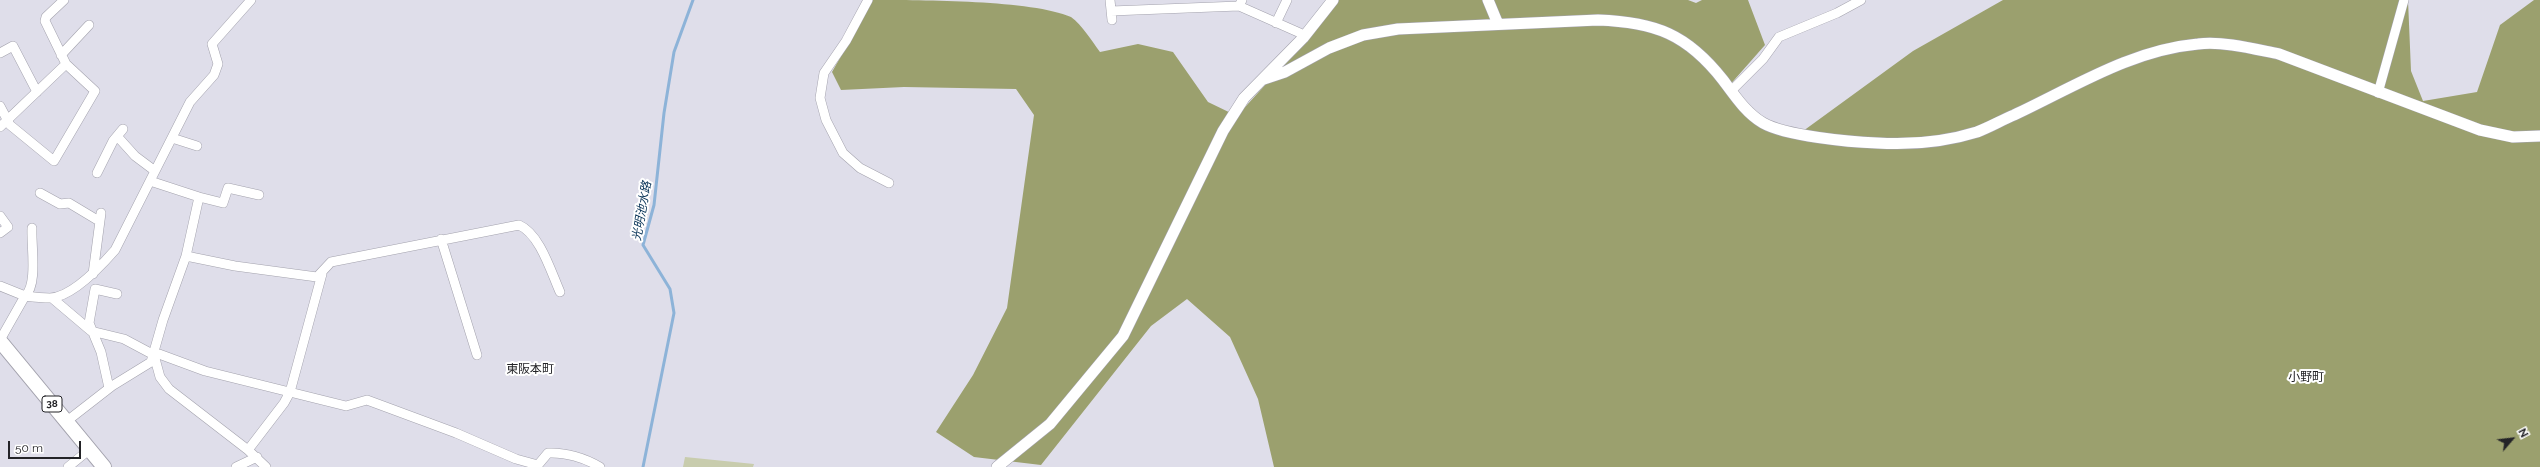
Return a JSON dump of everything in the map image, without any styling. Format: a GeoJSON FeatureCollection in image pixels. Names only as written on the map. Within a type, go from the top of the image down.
{"type":"FeatureCollection","features":[{"type":"Feature","properties":{"kind":"main road","name":"38"},"geometry":{"type":"LineString","coordinates":[[0,341],[104,467]]}},
{"type":"Feature","properties":{"kind":"street"},"geometry":{"type":"LineString","coordinates":[[0,106],[10,125],[54,161],[95,92],[64,59],[45,22],[46,17],[64,0]]}},
{"type":"Feature","properties":{"kind":"street"},"geometry":{"type":"LineString","coordinates":[[0,286],[25,296],[52,298],[72,289],[93,274],[115,250],[190,102],[214,75],[218,64],[212,44],[251,0]]}},
{"type":"Feature","properties":{"kind":"street"},"geometry":{"type":"LineString","coordinates":[[868,0],[846,41],[824,73],[820,98],[826,120],[843,153],[860,168],[889,183]]}},
{"type":"Feature","properties":{"kind":"street"},"geometry":{"type":"LineString","coordinates":[[1110,0],[1111,15],[1163,4],[1241,3],[1276,23],[1300,33],[1303,38]]}},
{"type":"Feature","properties":{"kind":"street"},"geometry":{"type":"LineString","coordinates":[[1276,23],[1287,0]]}},
{"type":"Feature","properties":{"kind":"street"},"geometry":{"type":"LineString","coordinates":[[997,467],[1050,424],[1123,336],[1223,131],[1244,98],[1264,80],[1303,38],[1333,0]]}},
{"type":"Feature","properties":{"kind":"street"},"geometry":{"type":"LineString","coordinates":[[1488,0],[1498,24]]}},
{"type":"Feature","properties":{"kind":"street"},"geometry":{"type":"LineString","coordinates":[[1731,91],[1762,59],[1779,36],[1837,13],[1862,0]]}},
{"type":"Feature","properties":{"kind":"street"},"geometry":{"type":"LineString","coordinates":[[2378,93],[2404,0]]}},
{"type":"Feature","properties":{"kind":"street"},"geometry":{"type":"LineString","coordinates":[[1264,80],[1285,72],[1329,48],[1363,35],[1398,29],[1598,20],[1626,21],[1653,26],[1678,36],[1707,60],[1740,104],[1764,124],[1800,134],[1876,143],[1907,144],[1954,138],[1978,131],[2061,93],[2127,59],[2200,43],[2245,47],[2279,54],[2378,93],[2480,130],[2513,137],[2540,136]]}},
{"type":"Feature","properties":{"kind":"street"},"geometry":{"type":"LineString","coordinates":[[0,127],[37,92],[89,26]]}},
{"type":"Feature","properties":{"kind":"street"},"geometry":{"type":"LineString","coordinates":[[0,53],[13,46],[37,92]]}},
{"type":"Feature","properties":{"kind":"street"},"geometry":{"type":"LineString","coordinates":[[97,173],[123,128]]}},
{"type":"Feature","properties":{"kind":"street"},"geometry":{"type":"LineString","coordinates":[[117,136],[135,156],[155,171]]}},
{"type":"Feature","properties":{"kind":"street"},"geometry":{"type":"LineString","coordinates":[[172,138],[197,146]]}},
{"type":"Feature","properties":{"kind":"street"},"geometry":{"type":"LineString","coordinates":[[150,181],[223,204],[228,188],[259,195]]}},
{"type":"Feature","properties":{"kind":"street"},"geometry":{"type":"LineString","coordinates":[[40,193],[59,207],[69,203],[100,217],[93,274]]}},
{"type":"Feature","properties":{"kind":"street"},"geometry":{"type":"LineString","coordinates":[[67,421],[109,388],[151,362],[163,320],[186,256],[199,197]]}},
{"type":"Feature","properties":{"kind":"street"},"geometry":{"type":"LineString","coordinates":[[0,216],[8,226],[0,233]]}},
{"type":"Feature","properties":{"kind":"street"},"geometry":{"type":"LineString","coordinates":[[248,450],[284,403],[290,392],[322,274],[331,262],[441,239],[519,225],[526,228],[544,253],[560,292]]}},
{"type":"Feature","properties":{"kind":"street"},"geometry":{"type":"LineString","coordinates":[[0,341],[25,296],[29,293],[35,272],[31,252],[34,234]]}},
{"type":"Feature","properties":{"kind":"street"},"geometry":{"type":"LineString","coordinates":[[441,239],[477,355]]}},
{"type":"Feature","properties":{"kind":"street"},"geometry":{"type":"LineString","coordinates":[[186,256],[310,277],[317,277],[322,274]]}},
{"type":"Feature","properties":{"kind":"street"},"geometry":{"type":"LineString","coordinates":[[109,388],[101,352],[91,331],[89,323],[95,289],[117,294]]}},
{"type":"Feature","properties":{"kind":"street"},"geometry":{"type":"LineString","coordinates":[[52,298],[91,331],[124,339],[154,355],[159,354],[205,371],[346,406],[367,400],[456,433],[516,459],[538,465],[548,453],[557,452],[591,462],[600,467]]}},
{"type":"Feature","properties":{"kind":"street"},"geometry":{"type":"LineString","coordinates":[[154,355],[160,377],[169,389],[257,457],[266,467]]}},
{"type":"Feature","properties":{"kind":"street"},"geometry":{"type":"LineString","coordinates":[[68,467],[90,450]]}},
{"type":"Feature","properties":{"kind":"street"},"geometry":{"type":"LineString","coordinates":[[236,467],[257,457]]}},
{"type":"Feature","properties":{"kind":"green space"},"geometry":{"type":"Polygon","coordinates":[[[873,0],[976,2],[1030,7],[1053,11],[1071,17],[1075,20],[1100,52],[1138,44],[1173,52],[1208,102],[1237,116],[1296,51],[1334,0],[1688,0],[1696,3],[1702,0],[1748,0],[1765,45],[1728,87],[1764,124],[1799,134],[1913,51],[2003,0],[2408,0],[2411,71],[2423,101],[2477,92],[2500,25],[2534,0],[2540,0],[2540,467],[1274,467],[1258,399],[1230,337],[1187,299],[1151,326],[1041,465],[974,457],[936,432],[973,375],[1007,308],[1034,115],[1016,89],[904,87],[841,90],[832,72],[873,0]]]}},
{"type":"Feature","properties":{"kind":"green space"},"geometry":{"type":"Polygon","coordinates":[[[685,457],[754,464],[753,467],[683,467],[685,457]]]}},
{"type":"Feature","properties":{"kind":"waterway","name":"光明池水路"},"geometry":{"type":"LineString","coordinates":[[643,467],[674,313],[670,289],[643,245],[654,205],[664,113],[674,52],[693,0]]}},
{"type":"Feature","properties":{"kind":"district","name":"東阪本町"},"geometry":{"type":"Point","coordinates":[530,369]}},
{"type":"Feature","properties":{"kind":"district","name":"小野町"},"geometry":{"type":"Point","coordinates":[2306,377]}}]}
